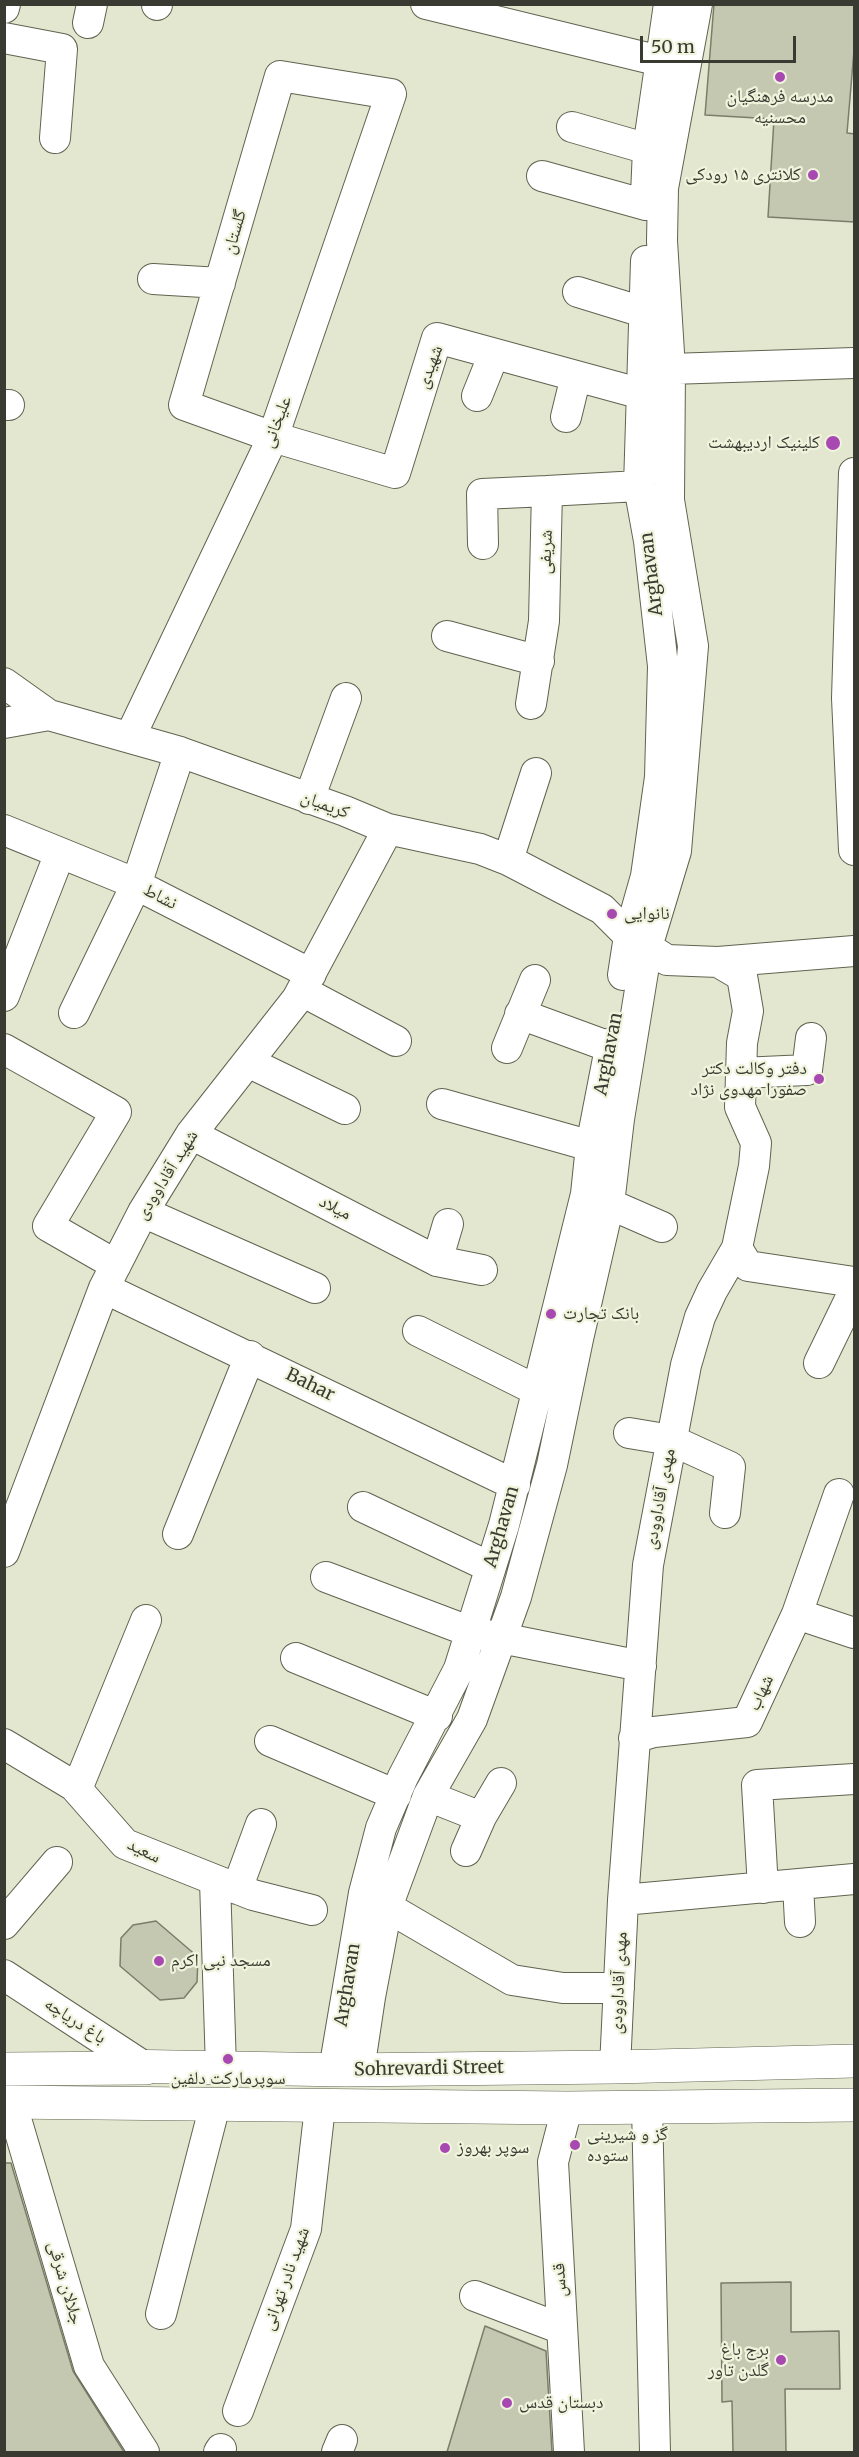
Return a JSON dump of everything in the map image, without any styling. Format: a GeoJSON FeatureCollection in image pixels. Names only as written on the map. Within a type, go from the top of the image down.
{"type":"FeatureCollection","features":[{"type":"Feature","properties":{"kind":"main road","name":"Sohrevardi Street"},"geometry":{"type":"LineString","coordinates":[[4,2059],[146,2068],[347,2070],[855,2061]]}},
{"type":"Feature","properties":{"kind":"main road"},"geometry":{"type":"LineString","coordinates":[[4,2069],[146,2068]]}},
{"type":"Feature","properties":{"kind":"main road","name":"Sohrevardi Street"},"geometry":{"type":"LineString","coordinates":[[8,2102],[567,2108],[855,2105]]}},
{"type":"Feature","properties":{"kind":"street"},"geometry":{"type":"LineString","coordinates":[[426,4],[660,61]]}},
{"type":"Feature","properties":{"kind":"street","name":"Arghavan"},"geometry":{"type":"LineString","coordinates":[[347,2070],[369,1997],[387,1907],[428,1796],[472,1719],[516,1597],[552,1465],[578,1339],[608,1116],[638,942],[660,777],[663,666],[649,541],[639,486],[648,149],[669,4]]}},
{"type":"Feature","properties":{"kind":"street","name":"Arghavan"},"geometry":{"type":"LineString","coordinates":[[347,2070],[364,1893],[381,1828],[403,1778],[437,1716],[459,1669],[471,1632],[515,1485],[538,1391],[597,1199],[591,1146],[608,1116],[610,1047],[638,942],[676,850],[693,646],[669,500],[670,369],[663,252],[663,188],[697,4]]}},
{"type":"Feature","properties":{"kind":"street"},"geometry":{"type":"LineString","coordinates":[[4,38],[62,49],[55,138]]}},
{"type":"Feature","properties":{"kind":"street","name":"گلستان"},"geometry":{"type":"LineString","coordinates":[[273,437],[184,405],[280,76],[392,94]]}},
{"type":"Feature","properties":{"kind":"street","name":"علیخانی"},"geometry":{"type":"LineString","coordinates":[[130,737],[273,437],[392,94]]}},
{"type":"Feature","properties":{"kind":"street"},"geometry":{"type":"LineString","coordinates":[[572,127],[648,149]]}},
{"type":"Feature","properties":{"kind":"street"},"geometry":{"type":"LineString","coordinates":[[542,176],[646,205]]}},
{"type":"Feature","properties":{"kind":"street"},"geometry":{"type":"LineString","coordinates":[[153,279],[220,283]]}},
{"type":"Feature","properties":{"kind":"street"},"geometry":{"type":"LineString","coordinates":[[578,292],[643,312]]}},
{"type":"Feature","properties":{"kind":"street","name":"شهیدی"},"geometry":{"type":"LineString","coordinates":[[273,437],[395,473],[437,338],[642,394]]}},
{"type":"Feature","properties":{"kind":"street"},"geometry":{"type":"LineString","coordinates":[[477,396],[494,354]]}},
{"type":"Feature","properties":{"kind":"street"},"geometry":{"type":"LineString","coordinates":[[670,369],[855,363]]}},
{"type":"Feature","properties":{"kind":"street"},"geometry":{"type":"LineString","coordinates":[[566,417],[576,376]]}},
{"type":"Feature","properties":{"kind":"street"},"geometry":{"type":"LineString","coordinates":[[855,473],[847,698],[855,850]]}},
{"type":"Feature","properties":{"kind":"street"},"geometry":{"type":"LineString","coordinates":[[483,544],[482,494],[639,486]]}},
{"type":"Feature","properties":{"kind":"street","name":"شریفی"},"geometry":{"type":"LineString","coordinates":[[531,704],[544,621],[547,491]]}},
{"type":"Feature","properties":{"kind":"street"},"geometry":{"type":"LineString","coordinates":[[659,629],[689,623]]}},
{"type":"Feature","properties":{"kind":"street"},"geometry":{"type":"LineString","coordinates":[[447,636],[539,661]]}},
{"type":"Feature","properties":{"kind":"street"},"geometry":{"type":"LineString","coordinates":[[4,683],[49,715]]}},
{"type":"Feature","properties":{"kind":"street"},"geometry":{"type":"LineString","coordinates":[[309,799],[346,698]]}},
{"type":"Feature","properties":{"kind":"street","name":"کریمیان"},"geometry":{"type":"LineString","coordinates":[[4,723],[49,715],[180,752],[388,829],[480,849],[508,860],[603,909],[638,942],[667,960],[718,962],[855,951]]}},
{"type":"Feature","properties":{"kind":"street"},"geometry":{"type":"LineString","coordinates":[[74,1013],[136,885],[180,752]]}},
{"type":"Feature","properties":{"kind":"street"},"geometry":{"type":"LineString","coordinates":[[508,860],[536,773]]}},
{"type":"Feature","properties":{"kind":"street","name":"شهید آقاداوودی"},"geometry":{"type":"LineString","coordinates":[[4,1552],[13,1504],[110,1276],[143,1212],[191,1134],[306,983],[388,829]]}},
{"type":"Feature","properties":{"kind":"street","name":"نشاط"},"geometry":{"type":"LineString","coordinates":[[4,830],[136,885],[306,983],[396,1041]]}},
{"type":"Feature","properties":{"kind":"street"},"geometry":{"type":"LineString","coordinates":[[4,996],[60,853]]}},
{"type":"Feature","properties":{"kind":"street","name":"مهدی آقاداوودی"},"geometry":{"type":"LineString","coordinates":[[615,2067],[623,1900],[648,1565],[686,1365],[700,1317],[737,1248],[754,1166],[756,1143],[740,1107],[742,1043],[747,1011],[742,976],[718,962]]}},
{"type":"Feature","properties":{"kind":"street"},"geometry":{"type":"LineString","coordinates":[[507,1048],[535,980]]}},
{"type":"Feature","properties":{"kind":"street"},"geometry":{"type":"LineString","coordinates":[[520,1014],[610,1047]]}},
{"type":"Feature","properties":{"kind":"street"},"geometry":{"type":"LineString","coordinates":[[741,1073],[807,1070],[811,1038]]}},
{"type":"Feature","properties":{"kind":"street","name":"Bahar"},"geometry":{"type":"LineString","coordinates":[[4,1049],[116,1112],[48,1226],[110,1276],[250,1356],[515,1485]]}},
{"type":"Feature","properties":{"kind":"street"},"geometry":{"type":"LineString","coordinates":[[248,1062],[345,1109]]}},
{"type":"Feature","properties":{"kind":"street"},"geometry":{"type":"LineString","coordinates":[[442,1104],[591,1146]]}},
{"type":"Feature","properties":{"kind":"street","name":"میلاد"},"geometry":{"type":"LineString","coordinates":[[191,1134],[437,1262],[482,1270]]}},
{"type":"Feature","properties":{"kind":"street"},"geometry":{"type":"LineString","coordinates":[[597,1199],[662,1227]]}},
{"type":"Feature","properties":{"kind":"street"},"geometry":{"type":"LineString","coordinates":[[143,1212],[315,1288]]}},
{"type":"Feature","properties":{"kind":"street"},"geometry":{"type":"LineString","coordinates":[[437,1262],[448,1224]]}},
{"type":"Feature","properties":{"kind":"street"},"geometry":{"type":"LineString","coordinates":[[737,1248],[748,1266],[855,1282]]}},
{"type":"Feature","properties":{"kind":"street"},"geometry":{"type":"LineString","coordinates":[[819,1363],[855,1292]]}},
{"type":"Feature","properties":{"kind":"street"},"geometry":{"type":"LineString","coordinates":[[418,1331],[538,1391]]}},
{"type":"Feature","properties":{"kind":"street"},"geometry":{"type":"LineString","coordinates":[[178,1534],[250,1356]]}},
{"type":"Feature","properties":{"kind":"street"},"geometry":{"type":"LineString","coordinates":[[629,1433],[671,1440],[730,1467],[725,1513]]}},
{"type":"Feature","properties":{"kind":"street"},"geometry":{"type":"LineString","coordinates":[[839,1494],[797,1614],[855,1633]]}},
{"type":"Feature","properties":{"kind":"street"},"geometry":{"type":"LineString","coordinates":[[363,1507],[490,1567]]}},
{"type":"Feature","properties":{"kind":"street"},"geometry":{"type":"LineString","coordinates":[[326,1577],[471,1632],[641,1666]]}},
{"type":"Feature","properties":{"kind":"street","name":"شهاب"},"geometry":{"type":"LineString","coordinates":[[634,1738],[654,1732],[747,1722],[797,1614]]}},
{"type":"Feature","properties":{"kind":"street"},"geometry":{"type":"LineString","coordinates":[[77,1789],[146,1620]]}},
{"type":"Feature","properties":{"kind":"street"},"geometry":{"type":"LineString","coordinates":[[296,1658],[437,1716]]}},
{"type":"Feature","properties":{"kind":"street"},"geometry":{"type":"LineString","coordinates":[[270,1742],[396,1795]]}},
{"type":"Feature","properties":{"kind":"street","name":"سعید"},"geometry":{"type":"LineString","coordinates":[[4,1744],[77,1789],[125,1844],[226,1885],[312,1910]]}},
{"type":"Feature","properties":{"kind":"street"},"geometry":{"type":"LineString","coordinates":[[763,1888],[757,1785],[855,1779]]}},
{"type":"Feature","properties":{"kind":"street"},"geometry":{"type":"LineString","coordinates":[[466,1851],[481,1817],[501,1783]]}},
{"type":"Feature","properties":{"kind":"street"},"geometry":{"type":"LineString","coordinates":[[428,1796],[481,1817]]}},
{"type":"Feature","properties":{"kind":"street"},"geometry":{"type":"LineString","coordinates":[[221,2068],[226,1885],[261,1824]]}},
{"type":"Feature","properties":{"kind":"street"},"geometry":{"type":"LineString","coordinates":[[4,1924],[57,1862]]}},
{"type":"Feature","properties":{"kind":"street"},"geometry":{"type":"LineString","coordinates":[[623,1900],[855,1879]]}},
{"type":"Feature","properties":{"kind":"street"},"geometry":{"type":"LineString","coordinates":[[798,1885],[800,1923]]}},
{"type":"Feature","properties":{"kind":"street"},"geometry":{"type":"LineString","coordinates":[[387,1907],[512,1980],[563,1988],[619,1988]]}},
{"type":"Feature","properties":{"kind":"street","name":"باغ دریاچه"},"geometry":{"type":"LineString","coordinates":[[4,1975],[146,2068]]}},
{"type":"Feature","properties":{"kind":"street","name":"جلالان شرقی"},"geometry":{"type":"LineString","coordinates":[[8,2102],[89,2366],[144,2452]]}},
{"type":"Feature","properties":{"kind":"street"},"geometry":{"type":"LineString","coordinates":[[161,2314],[215,2105]]}},
{"type":"Feature","properties":{"kind":"street","name":"شهید نادر تهرانی"},"geometry":{"type":"LineString","coordinates":[[238,2412],[306,2229],[320,2107]]}},
{"type":"Feature","properties":{"kind":"street","name":"قدس"},"geometry":{"type":"LineString","coordinates":[[567,2108],[553,2162],[569,2452]]}},
{"type":"Feature","properties":{"kind":"street"},"geometry":{"type":"LineString","coordinates":[[647,2108],[655,2452]]}},
{"type":"Feature","properties":{"kind":"street"},"geometry":{"type":"LineString","coordinates":[[475,2296],[562,2329]]}},
{"type":"Feature","properties":{"kind":"building","name":"مدرسه فرهنگیان محسنیه"},"geometry":{"type":"Polygon","coordinates":[[[714,4],[855,4],[855,39],[847,133],[855,134],[855,222],[768,217],[774,119],[705,115],[714,4]]]}},
{"type":"Feature","properties":{"kind":"building","name":"مسجد نبی اکرم"},"geometry":{"type":"Polygon","coordinates":[[[156,1921],[198,1957],[197,1982],[184,1998],[160,2000],[120,1966],[121,1938],[133,1925],[156,1921]]]}},
{"type":"Feature","properties":{"kind":"building"},"geometry":{"type":"Polygon","coordinates":[[[4,2163],[11,2163],[73,2371],[124,2452],[4,2452],[4,2163]]]}},
{"type":"Feature","properties":{"kind":"building","name":"برج باغ گلدن تاور"},"geometry":{"type":"Polygon","coordinates":[[[791,2282],[791,2332],[839,2331],[840,2389],[785,2389],[786,2452],[733,2452],[732,2401],[722,2402],[721,2283],[791,2282]]]}},
{"type":"Feature","properties":{"kind":"building","name":"دبستان قدس"},"geometry":{"type":"Polygon","coordinates":[[[485,2326],[546,2351],[552,2452],[447,2452],[485,2326]]]}},
{"type":"Feature","properties":{"kind":"place","name":"مدرسه فرهنگیان محسنیه"},"geometry":{"type":"Point","coordinates":[780,77]}},
{"type":"Feature","properties":{"kind":"place","name":"کلانتری ۱۵ رودکی"},"geometry":{"type":"Point","coordinates":[813,175]}},
{"type":"Feature","properties":{"kind":"place","name":"کلینیک اردیبهشت"},"geometry":{"type":"Point","coordinates":[833,443]}},
{"type":"Feature","properties":{"kind":"place","name":"نانوایی"},"geometry":{"type":"Point","coordinates":[612,914]}},
{"type":"Feature","properties":{"kind":"place","name":"دفتر وکالت دکتر صفورا مهدوی نژاد"},"geometry":{"type":"Point","coordinates":[819,1079]}},
{"type":"Feature","properties":{"kind":"place","name":"بانک تجارت"},"geometry":{"type":"Point","coordinates":[551,1314]}},
{"type":"Feature","properties":{"kind":"place","name":"مسجد نبی اکرم"},"geometry":{"type":"Point","coordinates":[159,1961]}},
{"type":"Feature","properties":{"kind":"place","name":"سوپرمارکت دلفین"},"geometry":{"type":"Point","coordinates":[228,2059]}},
{"type":"Feature","properties":{"kind":"place","name":"گز و شیرینی ستوده"},"geometry":{"type":"Point","coordinates":[575,2145]}},
{"type":"Feature","properties":{"kind":"place","name":"سوپر بهروز"},"geometry":{"type":"Point","coordinates":[445,2148]}},
{"type":"Feature","properties":{"kind":"place","name":"برج باغ گلدن تاور"},"geometry":{"type":"Point","coordinates":[781,2360]}},
{"type":"Feature","properties":{"kind":"place","name":"دبستان قدس"},"geometry":{"type":"Point","coordinates":[507,2403]}}]}
